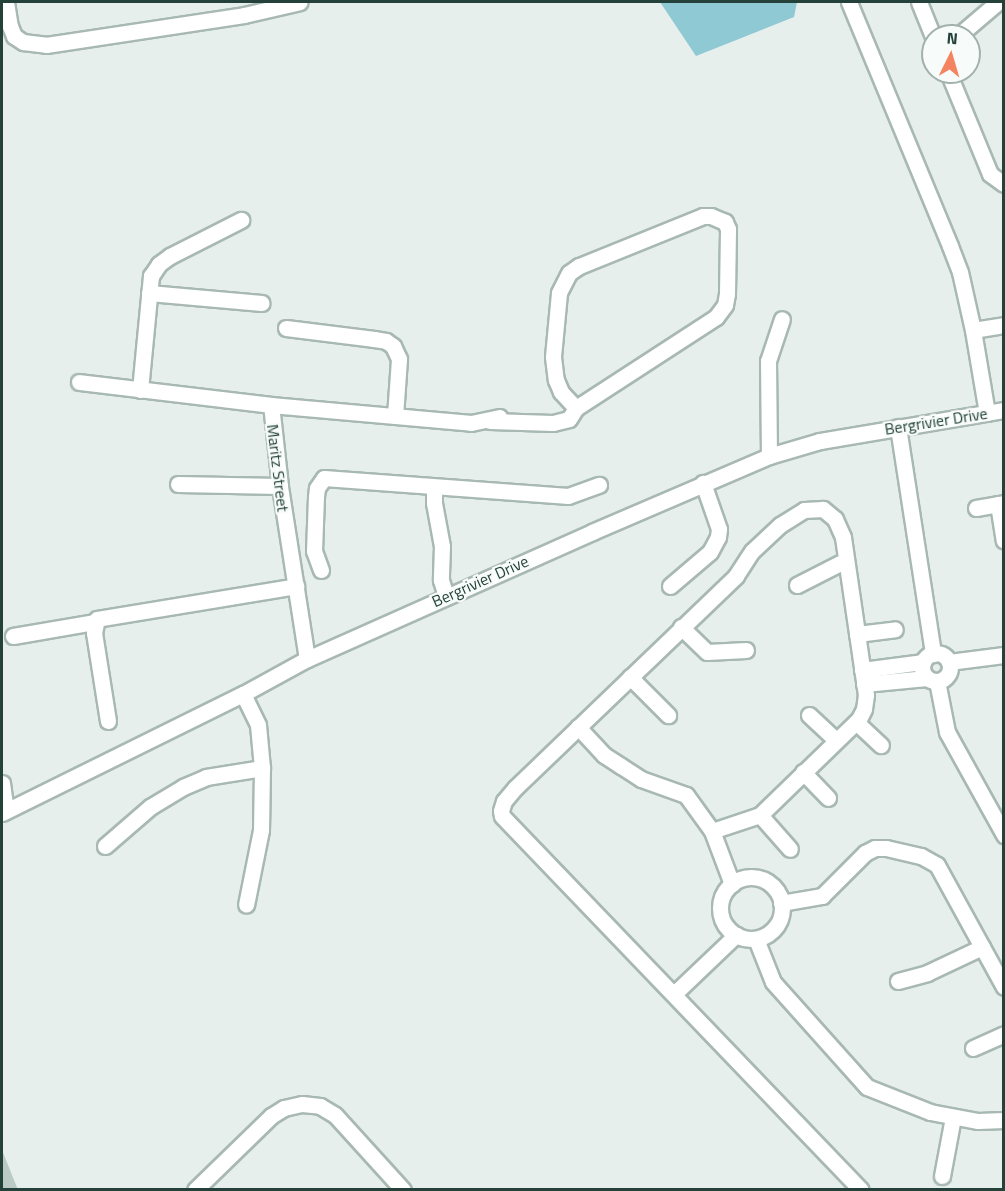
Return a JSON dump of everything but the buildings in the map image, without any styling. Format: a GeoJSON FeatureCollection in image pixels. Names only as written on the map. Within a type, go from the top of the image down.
{"type":"FeatureCollection","features":[{"type":"Feature","properties":{"kind":"street"},"geometry":{"type":"LineString","coordinates":[[6,2],[14,36],[23,42],[46,45],[244,15],[300,2]]}},
{"type":"Feature","properties":{"kind":"street"},"geometry":{"type":"LineString","coordinates":[[849,2],[957,264],[973,330],[987,413]]}},
{"type":"Feature","properties":{"kind":"street"},"geometry":{"type":"LineString","coordinates":[[919,2],[928,24]]}},
{"type":"Feature","properties":{"kind":"street"},"geometry":{"type":"LineString","coordinates":[[972,24],[998,2]]}},
{"type":"Feature","properties":{"kind":"street"},"geometry":{"type":"LineString","coordinates":[[953,84],[990,174],[1004,184]]}},
{"type":"Feature","properties":{"kind":"street"},"geometry":{"type":"LineString","coordinates":[[490,421],[553,423],[569,418],[576,408],[722,311],[727,294],[728,229],[725,222],[711,216],[703,216],[579,266],[569,273],[559,293],[553,357],[556,380],[561,392],[576,408]]}},
{"type":"Feature","properties":{"kind":"street"},"geometry":{"type":"LineString","coordinates":[[140,390],[151,276],[159,264],[170,256],[241,219]]}},
{"type":"Feature","properties":{"kind":"street"},"geometry":{"type":"LineString","coordinates":[[148,293],[262,303]]}},
{"type":"Feature","properties":{"kind":"street"},"geometry":{"type":"LineString","coordinates":[[769,456],[768,361],[782,319]]}},
{"type":"Feature","properties":{"kind":"street"},"geometry":{"type":"LineString","coordinates":[[973,330],[1004,325]]}},
{"type":"Feature","properties":{"kind":"street"},"geometry":{"type":"LineString","coordinates":[[286,328],[374,339],[393,346],[399,359],[395,416]]}},
{"type":"Feature","properties":{"kind":"street"},"geometry":{"type":"LineString","coordinates":[[79,382],[271,405]]}},
{"type":"Feature","properties":{"kind":"street","name":"Maritz Street"},"geometry":{"type":"LineString","coordinates":[[307,659],[280,486],[271,405],[471,423],[490,421],[506,413]]}},
{"type":"Feature","properties":{"kind":"street","name":"Bergrivier Drive"},"geometry":{"type":"LineString","coordinates":[[2,783],[4,811],[243,694],[307,659],[703,483],[769,456],[820,441],[1004,410]]}},
{"type":"Feature","properties":{"kind":"street"},"geometry":{"type":"LineString","coordinates":[[898,427],[928,658],[922,670],[932,680],[947,732],[1004,835]]}},
{"type":"Feature","properties":{"kind":"street"},"geometry":{"type":"LineString","coordinates":[[321,570],[314,551],[317,488],[324,478],[568,496],[599,486]]}},
{"type":"Feature","properties":{"kind":"street"},"geometry":{"type":"LineString","coordinates":[[670,586],[710,552],[718,537],[719,529],[703,483]]}},
{"type":"Feature","properties":{"kind":"street"},"geometry":{"type":"LineString","coordinates":[[178,484],[280,486]]}},
{"type":"Feature","properties":{"kind":"street"},"geometry":{"type":"LineString","coordinates":[[434,487],[434,503],[441,546],[441,580],[446,596]]}},
{"type":"Feature","properties":{"kind":"street"},"geometry":{"type":"LineString","coordinates":[[976,508],[1001,504],[1004,541]]}},
{"type":"Feature","properties":{"kind":"street"},"geometry":{"type":"LineString","coordinates":[[712,831],[760,815],[856,722],[864,709],[863,677],[843,537],[830,512],[813,507],[780,525],[752,551],[736,576],[504,801],[502,816],[861,1190]]}},
{"type":"Feature","properties":{"kind":"street"},"geometry":{"type":"LineString","coordinates":[[797,585],[846,560]]}},
{"type":"Feature","properties":{"kind":"street"},"geometry":{"type":"LineString","coordinates":[[12,636],[94,622],[101,617],[296,586]]}},
{"type":"Feature","properties":{"kind":"street"},"geometry":{"type":"LineString","coordinates":[[94,622],[108,721]]}},
{"type":"Feature","properties":{"kind":"street"},"geometry":{"type":"LineString","coordinates":[[681,627],[707,652],[746,650]]}},
{"type":"Feature","properties":{"kind":"street"},"geometry":{"type":"LineString","coordinates":[[857,634],[895,629]]}},
{"type":"Feature","properties":{"kind":"street"},"geometry":{"type":"LineString","coordinates":[[943,655],[949,667],[944,679],[863,677],[943,655]]}},
{"type":"Feature","properties":{"kind":"street"},"geometry":{"type":"LineString","coordinates":[[949,667],[1004,655]]}},
{"type":"Feature","properties":{"kind":"street"},"geometry":{"type":"LineString","coordinates":[[949,667],[1004,665]]}},
{"type":"Feature","properties":{"kind":"street"},"geometry":{"type":"LineString","coordinates":[[630,677],[668,715]]}},
{"type":"Feature","properties":{"kind":"street"},"geometry":{"type":"LineString","coordinates":[[243,694],[258,725],[262,768],[261,830],[246,904]]}},
{"type":"Feature","properties":{"kind":"street"},"geometry":{"type":"LineString","coordinates":[[809,715],[836,740]]}},
{"type":"Feature","properties":{"kind":"street"},"geometry":{"type":"LineString","coordinates":[[856,722],[880,745]]}},
{"type":"Feature","properties":{"kind":"street"},"geometry":{"type":"LineString","coordinates":[[578,727],[604,755],[641,779],[686,795],[712,831],[732,884]]}},
{"type":"Feature","properties":{"kind":"street"},"geometry":{"type":"LineString","coordinates":[[105,846],[150,807],[183,787],[206,777],[262,768]]}},
{"type":"Feature","properties":{"kind":"street"},"geometry":{"type":"LineString","coordinates":[[803,772],[828,798]]}},
{"type":"Feature","properties":{"kind":"street"},"geometry":{"type":"LineString","coordinates":[[760,815],[790,849]]}},
{"type":"Feature","properties":{"kind":"street"},"geometry":{"type":"LineString","coordinates":[[781,903],[822,896],[865,853],[875,848],[903,851],[921,856],[937,865],[1004,987]]}},
{"type":"Feature","properties":{"kind":"street"},"geometry":{"type":"LineString","coordinates":[[751,877],[761,879],[777,891],[781,903],[779,921],[774,929],[756,939],[736,935],[728,929],[720,910],[721,900],[732,884],[751,877]]}},
{"type":"Feature","properties":{"kind":"street"},"geometry":{"type":"LineString","coordinates":[[674,994],[736,935]]}},
{"type":"Feature","properties":{"kind":"street"},"geometry":{"type":"LineString","coordinates":[[756,939],[773,982],[867,1087],[900,1102],[953,1117],[978,1121],[1004,1120]]}},
{"type":"Feature","properties":{"kind":"street"},"geometry":{"type":"LineString","coordinates":[[898,981],[927,974],[982,947]]}},
{"type":"Feature","properties":{"kind":"street"},"geometry":{"type":"LineString","coordinates":[[973,1048],[1004,1034]]}},
{"type":"Feature","properties":{"kind":"street"},"geometry":{"type":"LineString","coordinates":[[195,1190],[271,1116],[284,1108],[302,1104],[320,1106],[335,1115],[403,1190]]}},
{"type":"Feature","properties":{"kind":"street"},"geometry":{"type":"LineString","coordinates":[[942,1176],[953,1117]]}},
{"type":"Feature","properties":{"kind":"water"},"geometry":{"type":"Polygon","coordinates":[[[660,2],[797,2],[794,17],[696,56],[660,2]]]}}]}
